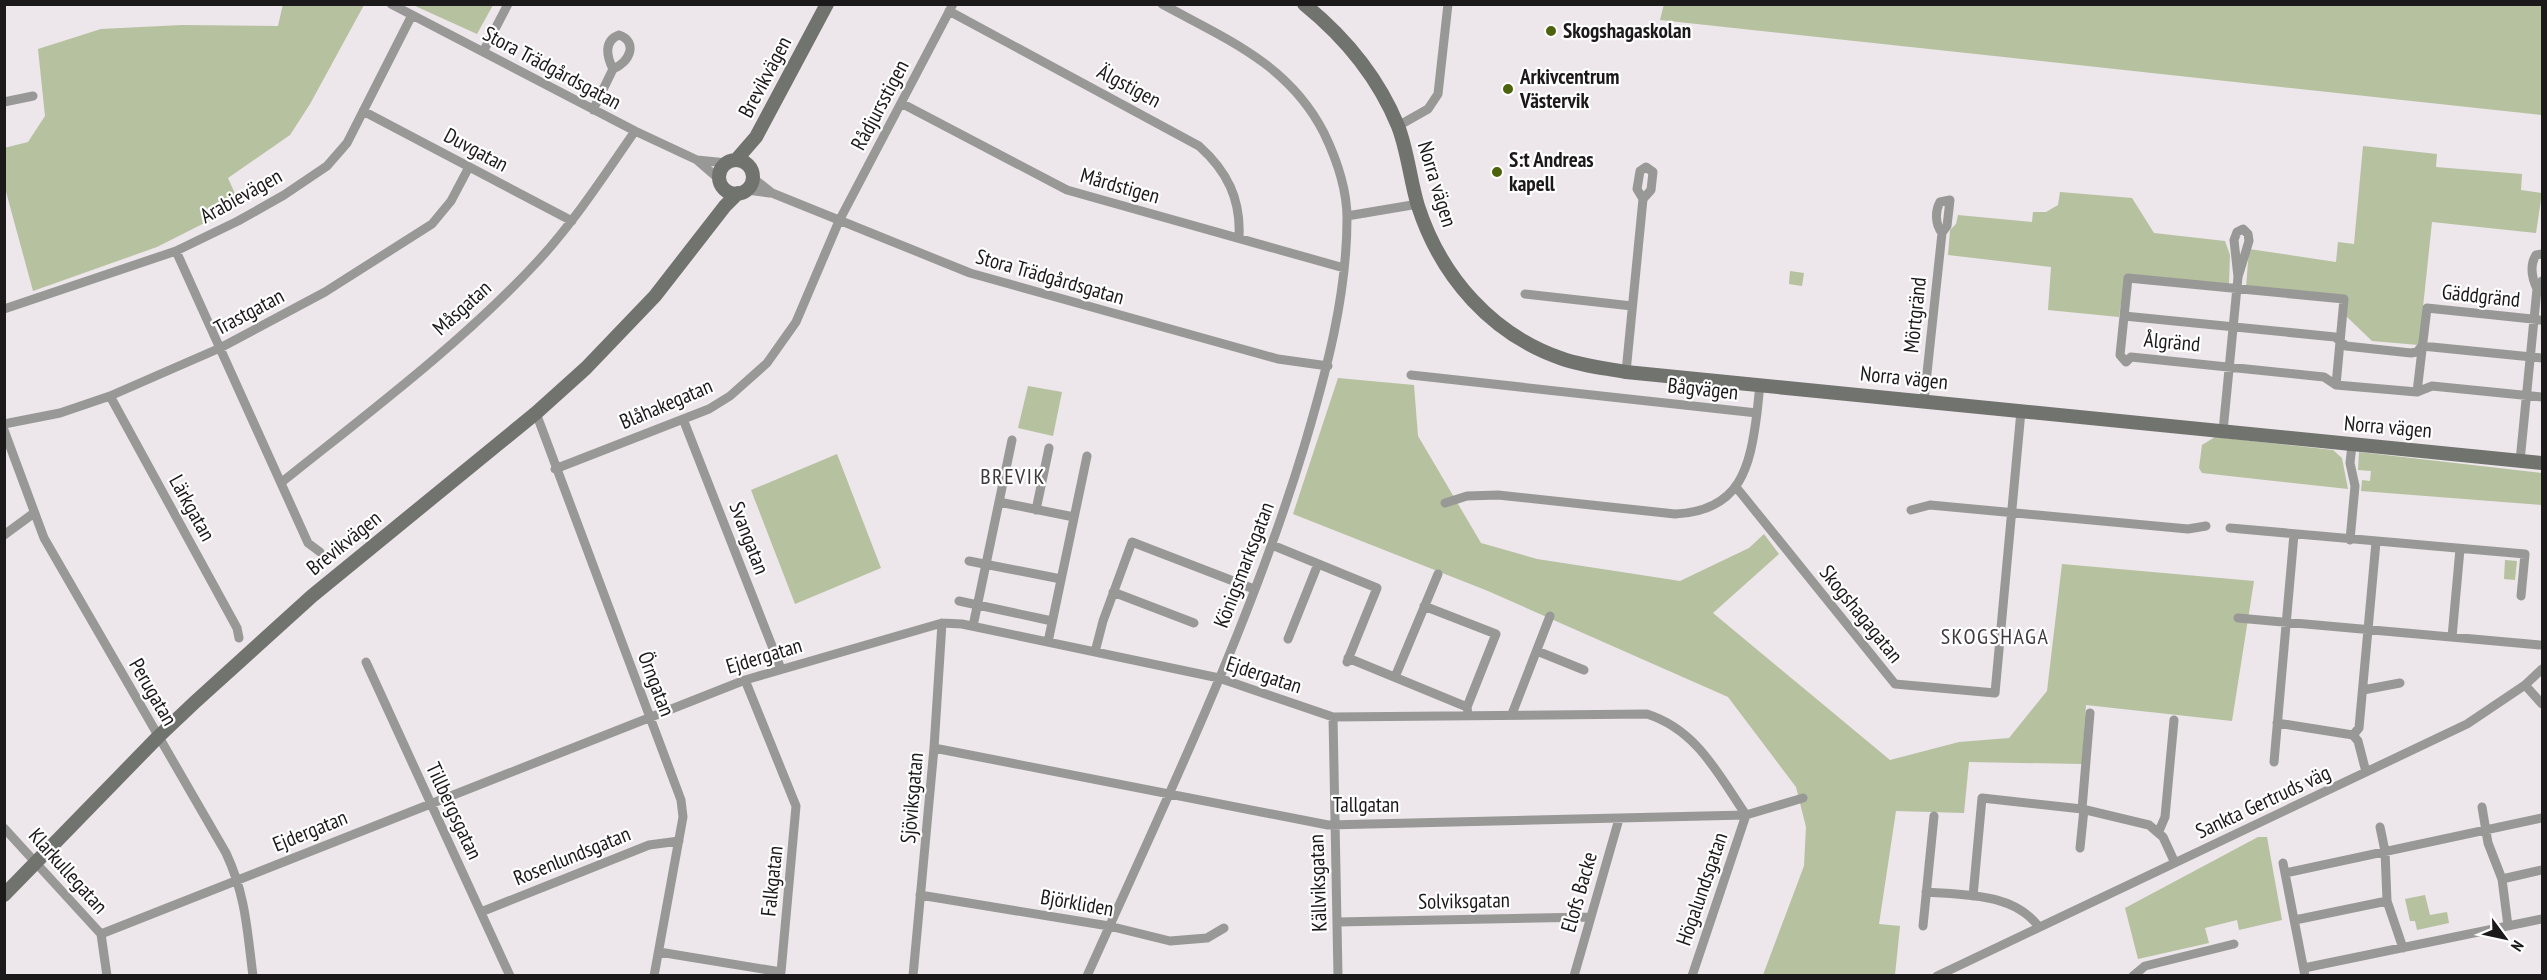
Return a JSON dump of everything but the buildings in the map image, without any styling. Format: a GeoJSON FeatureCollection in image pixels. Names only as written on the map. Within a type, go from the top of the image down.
{"type":"FeatureCollection","features":[{"type":"Feature","properties":{"kind":"street","name":"Stora Trädgårdsgatan"},"geometry":{"type":"LineString","coordinates":[[391,4],[635,132],[697,160],[720,181]]}},
{"type":"Feature","properties":{"kind":"street"},"geometry":{"type":"LineString","coordinates":[[483,52],[508,4]]}},
{"type":"Feature","properties":{"kind":"street","name":"Brevikvägen"},"geometry":{"type":"LineString","coordinates":[[4,895],[158,737],[312,597],[536,413],[620,334],[655,296],[710,225],[747,183],[756,137],[827,4]]}},
{"type":"Feature","properties":{"kind":"street","name":"Königsmarksgatan"},"geometry":{"type":"LineString","coordinates":[[1088,975],[1219,678],[1284,515],[1328,366],[1344,268],[1347,216],[1334,158],[1324,134],[1294,90],[1276,71],[1250,51],[1162,4]]}},
{"type":"Feature","properties":{"kind":"street","name":"Norra vägen"},"geometry":{"type":"LineString","coordinates":[[1305,4],[1345,40],[1378,85],[1398,126],[1427,230],[1450,274],[1483,312],[1502,327],[1541,351],[1583,364],[1626,372],[2542,463]]}},
{"type":"Feature","properties":{"kind":"street","name":"Norra vägen"},"geometry":{"type":"LineString","coordinates":[[1398,126],[1428,109],[1438,94],[1448,4]]}},
{"type":"Feature","properties":{"kind":"street","name":"Rådjursstigen"},"geometry":{"type":"LineString","coordinates":[[839,221],[951,8]]}},
{"type":"Feature","properties":{"kind":"street","name":"Älgstigen"},"geometry":{"type":"LineString","coordinates":[[951,8],[1199,146],[1212,158],[1232,188],[1240,218],[1239,237]]}},
{"type":"Feature","properties":{"kind":"street","name":"Arabievägen"},"geometry":{"type":"LineString","coordinates":[[4,309],[176,251],[247,216],[327,166],[347,142],[412,15]]}},
{"type":"Feature","properties":{"kind":"street"},"geometry":{"type":"LineString","coordinates":[[593,110],[613,69]]}},
{"type":"Feature","properties":{"kind":"street"},"geometry":{"type":"LineString","coordinates":[[4,102],[33,96]]}},
{"type":"Feature","properties":{"kind":"street","name":"Mårdstigen"},"geometry":{"type":"LineString","coordinates":[[901,103],[1067,190],[1344,268]]}},
{"type":"Feature","properties":{"kind":"street","name":"Duvgatan"},"geometry":{"type":"LineString","coordinates":[[363,111],[572,221]]}},
{"type":"Feature","properties":{"kind":"street","name":"Måsgatan"},"geometry":{"type":"LineString","coordinates":[[282,482],[498,302],[537,262],[572,221],[635,132]]}},
{"type":"Feature","properties":{"kind":"street","name":"Brevikvägen"},"geometry":{"type":"LineString","coordinates":[[731,161],[756,137]]}},
{"type":"Feature","properties":{"kind":"street","name":"Stora Trädgårdsgatan"},"geometry":{"type":"LineString","coordinates":[[697,160],[731,161]]}},
{"type":"Feature","properties":{"kind":"street"},"geometry":{"type":"LineString","coordinates":[[731,161],[745,162],[747,183],[727,191],[720,181],[719,173],[731,161]]}},
{"type":"Feature","properties":{"kind":"street","name":"Trastgatan"},"geometry":{"type":"LineString","coordinates":[[4,424],[60,413],[110,396],[220,348],[325,292],[417,236],[432,224],[447,208],[469,167]]}},
{"type":"Feature","properties":{"kind":"street","name":"Brevikvägen"},"geometry":{"type":"LineString","coordinates":[[710,225],[720,181]]}},
{"type":"Feature","properties":{"kind":"street","name":"Stora Trädgårdsgatan"},"geometry":{"type":"LineString","coordinates":[[747,183],[970,273],[1278,359],[1328,366]]}},
{"type":"Feature","properties":{"kind":"street"},"geometry":{"type":"LineString","coordinates":[[1626,372],[1643,199]]}},
{"type":"Feature","properties":{"kind":"street"},"geometry":{"type":"LineString","coordinates":[[1347,216],[1418,204]]}},
{"type":"Feature","properties":{"kind":"street","name":"Blåhakegatan"},"geometry":{"type":"LineString","coordinates":[[555,469],[710,409],[759,372],[782,345],[796,322],[839,221]]}},
{"type":"Feature","properties":{"kind":"street","name":"Mörtgränd"},"geometry":{"type":"LineString","coordinates":[[1924,401],[1942,233]]}},
{"type":"Feature","properties":{"kind":"street"},"geometry":{"type":"LineString","coordinates":[[176,251],[308,543],[321,552]]}},
{"type":"Feature","properties":{"kind":"street","name":"Gäddgränd"},"geometry":{"type":"LineString","coordinates":[[2520,461],[2530,357],[2538,320],[2540,285],[2531,273],[2533,259],[2536,255],[2542,254]]}},
{"type":"Feature","properties":{"kind":"street","name":"Ålgränd"},"geometry":{"type":"LineString","coordinates":[[2223,431],[2238,277]]}},
{"type":"Feature","properties":{"kind":"street","name":"Ålgränd"},"geometry":{"type":"LineString","coordinates":[[2128,278],[2237,289],[2344,299],[2336,385],[2324,377],[2131,357],[2126,362],[2120,355],[2128,278]]}},
{"type":"Feature","properties":{"kind":"street"},"geometry":{"type":"LineString","coordinates":[[1525,294],[1632,306]]}},
{"type":"Feature","properties":{"kind":"street","name":"Gäddgränd"},"geometry":{"type":"LineString","coordinates":[[2417,392],[2427,308],[2538,320]]}},
{"type":"Feature","properties":{"kind":"street","name":"Ålgränd"},"geometry":{"type":"LineString","coordinates":[[2124,316],[2335,337],[2340,342]]}},
{"type":"Feature","properties":{"kind":"street"},"geometry":{"type":"LineString","coordinates":[[2340,342],[2346,346],[2411,353],[2417,352],[2422,346],[2542,358]]}},
{"type":"Feature","properties":{"kind":"street","name":"Bågvägen"},"geometry":{"type":"LineString","coordinates":[[1411,375],[1757,413],[1749,462],[1736,487],[1712,505],[1689,514],[1498,495],[1467,496],[1444,503]]}},
{"type":"Feature","properties":{"kind":"street"},"geometry":{"type":"LineString","coordinates":[[1757,413],[1760,384]]}},
{"type":"Feature","properties":{"kind":"street"},"geometry":{"type":"LineString","coordinates":[[2336,385],[2417,392],[2432,386],[2542,397]]}},
{"type":"Feature","properties":{"kind":"street","name":"Lärkgatan"},"geometry":{"type":"LineString","coordinates":[[110,396],[237,628],[239,638]]}},
{"type":"Feature","properties":{"kind":"street","name":"Skogshagagatan"},"geometry":{"type":"LineString","coordinates":[[1736,487],[1895,684],[1995,693],[2020,411]]}},
{"type":"Feature","properties":{"kind":"street","name":"Örngatan"},"geometry":{"type":"LineString","coordinates":[[536,413],[555,469],[681,800],[683,817],[654,975]]}},
{"type":"Feature","properties":{"kind":"street","name":"Svangatan"},"geometry":{"type":"LineString","coordinates":[[683,419],[781,669]]}},
{"type":"Feature","properties":{"kind":"street","name":"Perugatan"},"geometry":{"type":"LineString","coordinates":[[4,430],[44,538],[226,853],[238,879],[243,897],[253,975]]}},
{"type":"Feature","properties":{"kind":"street"},"geometry":{"type":"LineString","coordinates":[[973,626],[1012,440]]}},
{"type":"Feature","properties":{"kind":"street"},"geometry":{"type":"LineString","coordinates":[[2350,540],[2355,486],[2350,463],[2352,445]]}},
{"type":"Feature","properties":{"kind":"street"},"geometry":{"type":"LineString","coordinates":[[1036,510],[1049,448]]}},
{"type":"Feature","properties":{"kind":"street"},"geometry":{"type":"LineString","coordinates":[[1048,642],[1087,456]]}},
{"type":"Feature","properties":{"kind":"street"},"geometry":{"type":"LineString","coordinates":[[999,502],[1074,517]]}},
{"type":"Feature","properties":{"kind":"street"},"geometry":{"type":"LineString","coordinates":[[1911,510],[1930,505],[2188,529],[2206,526]]}},
{"type":"Feature","properties":{"kind":"street"},"geometry":{"type":"LineString","coordinates":[[4,535],[34,513]]}},
{"type":"Feature","properties":{"kind":"street"},"geometry":{"type":"LineString","coordinates":[[2230,528],[2525,554],[2521,596]]}},
{"type":"Feature","properties":{"kind":"street","name":"Sankta Gertruds väg"},"geometry":{"type":"LineString","coordinates":[[2274,762],[2294,534]]}},
{"type":"Feature","properties":{"kind":"street"},"geometry":{"type":"LineString","coordinates":[[1095,651],[1113,592],[1132,542],[1254,589]]}},
{"type":"Feature","properties":{"kind":"street"},"geometry":{"type":"LineString","coordinates":[[2366,772],[2358,741],[2353,735],[2359,728],[2376,542]]}},
{"type":"Feature","properties":{"kind":"street","name":"Ejdergatan"},"geometry":{"type":"LineString","coordinates":[[1272,545],[1377,588],[1347,660],[1395,677],[1468,711]]}},
{"type":"Feature","properties":{"kind":"street"},"geometry":{"type":"LineString","coordinates":[[2452,637],[2460,549]]}},
{"type":"Feature","properties":{"kind":"street"},"geometry":{"type":"LineString","coordinates":[[969,561],[1061,579]]}},
{"type":"Feature","properties":{"kind":"street","name":"Ejdergatan"},"geometry":{"type":"LineString","coordinates":[[1288,639],[1318,564]]}},
{"type":"Feature","properties":{"kind":"street"},"geometry":{"type":"LineString","coordinates":[[1395,677],[1438,574]]}},
{"type":"Feature","properties":{"kind":"street"},"geometry":{"type":"LineString","coordinates":[[1113,592],[1194,623]]}},
{"type":"Feature","properties":{"kind":"street"},"geometry":{"type":"LineString","coordinates":[[960,601],[1053,621]]}},
{"type":"Feature","properties":{"kind":"street"},"geometry":{"type":"LineString","coordinates":[[1424,606],[1496,634],[1468,711]]}},
{"type":"Feature","properties":{"kind":"street"},"geometry":{"type":"LineString","coordinates":[[1512,714],[1550,616]]}},
{"type":"Feature","properties":{"kind":"street"},"geometry":{"type":"LineString","coordinates":[[2238,618],[2540,645]]}},
{"type":"Feature","properties":{"kind":"street","name":"Ejdergatan"},"geometry":{"type":"LineString","coordinates":[[101,934],[430,802],[745,680],[942,623],[973,626],[1219,678],[1333,717],[1468,711],[1512,714],[1647,714],[1663,719],[1691,739],[1746,814]]}},
{"type":"Feature","properties":{"kind":"street","name":"Sjöviksgatan"},"geometry":{"type":"LineString","coordinates":[[913,975],[934,748],[942,623]]}},
{"type":"Feature","properties":{"kind":"street"},"geometry":{"type":"LineString","coordinates":[[1537,651],[1584,670]]}},
{"type":"Feature","properties":{"kind":"street","name":"Tillbergsgatan"},"geometry":{"type":"LineString","coordinates":[[366,662],[510,975]]}},
{"type":"Feature","properties":{"kind":"street","name":"Sankta Gertruds väg"},"geometry":{"type":"LineString","coordinates":[[1937,975],[2467,724],[2525,685],[2542,669]]}},
{"type":"Feature","properties":{"kind":"street","name":"Falkgatan"},"geometry":{"type":"LineString","coordinates":[[659,952],[781,972],[796,806],[745,680]]}},
{"type":"Feature","properties":{"kind":"street"},"geometry":{"type":"LineString","coordinates":[[2362,690],[2400,683]]}},
{"type":"Feature","properties":{"kind":"street"},"geometry":{"type":"LineString","coordinates":[[2525,685],[2542,704]]}},
{"type":"Feature","properties":{"kind":"street"},"geometry":{"type":"LineString","coordinates":[[2080,848],[2090,713]]}},
{"type":"Feature","properties":{"kind":"street","name":"Källviksgatan"},"geometry":{"type":"LineString","coordinates":[[1333,717],[1338,975]]}},
{"type":"Feature","properties":{"kind":"street","name":"Sankta Gertruds väg"},"geometry":{"type":"LineString","coordinates":[[2159,831],[2165,817],[2174,720]]}},
{"type":"Feature","properties":{"kind":"street","name":"Sankta Gertruds väg"},"geometry":{"type":"LineString","coordinates":[[2277,723],[2353,735]]}},
{"type":"Feature","properties":{"kind":"street","name":"Tallgatan"},"geometry":{"type":"LineString","coordinates":[[934,748],[1168,795],[1335,825],[1746,814],[1803,798]]}},
{"type":"Feature","properties":{"kind":"street"},"geometry":{"type":"LineString","coordinates":[[1972,896],[1982,798],[2083,809],[2149,825],[2159,831],[2175,863]]}},
{"type":"Feature","properties":{"kind":"street"},"geometry":{"type":"LineString","coordinates":[[2482,807],[2488,843],[2502,879],[2508,926]]}},
{"type":"Feature","properties":{"kind":"street","name":"Högalundsgatan"},"geometry":{"type":"LineString","coordinates":[[1692,975],[1746,814]]}},
{"type":"Feature","properties":{"kind":"street"},"geometry":{"type":"LineString","coordinates":[[1923,926],[1934,816]]}},
{"type":"Feature","properties":{"kind":"street"},"geometry":{"type":"LineString","coordinates":[[2542,818],[2385,851],[2284,868],[2305,972],[2403,948],[2542,919]]}},
{"type":"Feature","properties":{"kind":"street","name":"Elofs Backe"},"geometry":{"type":"LineString","coordinates":[[1574,975],[1619,819]]}},
{"type":"Feature","properties":{"kind":"street"},"geometry":{"type":"LineString","coordinates":[[2380,827],[2385,851],[2387,901],[2403,948]]}},
{"type":"Feature","properties":{"kind":"street","name":"Klarkullegatan"},"geometry":{"type":"LineString","coordinates":[[4,828],[101,934],[107,975]]}},
{"type":"Feature","properties":{"kind":"street","name":"Rosenlundsgatan"},"geometry":{"type":"LineString","coordinates":[[481,912],[649,845],[679,841]]}},
{"type":"Feature","properties":{"kind":"street"},"geometry":{"type":"LineString","coordinates":[[2502,879],[2542,870]]}},
{"type":"Feature","properties":{"kind":"street"},"geometry":{"type":"LineString","coordinates":[[1926,892],[1972,896],[2019,907],[2032,917],[2039,927]]}},
{"type":"Feature","properties":{"kind":"street","name":"Björkliden"},"geometry":{"type":"LineString","coordinates":[[920,895],[1110,926],[1170,941],[1207,938],[1224,928]]}},
{"type":"Feature","properties":{"kind":"street"},"geometry":{"type":"LineString","coordinates":[[2295,920],[2387,901]]}},
{"type":"Feature","properties":{"kind":"street","name":"Solviksgatan"},"geometry":{"type":"LineString","coordinates":[[1337,922],[1590,917]]}},
{"type":"Feature","properties":{"kind":"street"},"geometry":{"type":"LineString","coordinates":[[2133,975],[2145,966],[2234,944]]}},
{"type":"Feature","properties":{"kind":"green space"},"geometry":{"type":"Polygon","coordinates":[[[283,4],[364,5],[310,104],[290,135],[228,178],[240,205],[157,247],[33,291],[5,188],[4,148],[28,142],[45,116],[38,49],[101,29],[182,25],[278,26],[283,4]]]}},
{"type":"Feature","properties":{"kind":"green space"},"geometry":{"type":"Polygon","coordinates":[[[1664,4],[2542,5],[2542,115],[1660,20],[1664,4]]]}},
{"type":"Feature","properties":{"kind":"green space"},"geometry":{"type":"Polygon","coordinates":[[[413,5],[493,5],[477,34],[413,5]]]}},
{"type":"Feature","properties":{"kind":"green space"},"geometry":{"type":"Polygon","coordinates":[[[2363,146],[2437,154],[2436,167],[2522,174],[2521,190],[2542,193],[2536,233],[2432,222],[2419,345],[2372,341],[2346,316],[2348,299],[2246,288],[2249,249],[2336,262],[2338,242],[2354,244],[2363,146]]]}},
{"type":"Feature","properties":{"kind":"green space"},"geometry":{"type":"Polygon","coordinates":[[[2060,192],[2132,198],[2154,233],[2225,241],[2230,255],[2229,284],[2125,275],[2119,317],[2048,310],[2051,267],[1948,255],[1950,230],[1956,224],[1958,215],[2032,222],[2033,212],[2046,212],[2058,205],[2060,192]]]}},
{"type":"Feature","properties":{"kind":"green space"},"geometry":{"type":"Polygon","coordinates":[[[1790,271],[1804,273],[1802,286],[1789,284],[1790,271]]]}},
{"type":"Feature","properties":{"kind":"green space"},"geometry":{"type":"Polygon","coordinates":[[[1338,378],[1414,385],[1418,436],[1481,543],[1537,559],[1680,581],[1749,548],[1764,534],[1779,554],[1713,613],[1890,760],[1959,742],[2009,738],[2047,691],[2062,564],[2254,581],[2232,721],[2086,705],[2082,764],[1969,762],[1964,813],[1896,811],[1879,924],[1900,926],[1895,975],[1763,975],[1804,866],[1806,827],[1796,787],[1728,697],[1488,591],[1293,514],[1338,378]]]}},
{"type":"Feature","properties":{"kind":"green space"},"geometry":{"type":"Polygon","coordinates":[[[1028,386],[1062,392],[1053,436],[1018,428],[1028,386]]]}},
{"type":"Feature","properties":{"kind":"green space"},"geometry":{"type":"Polygon","coordinates":[[[2215,437],[2333,450],[2342,458],[2348,489],[2202,473],[2199,468],[2202,445],[2215,437]]]}},
{"type":"Feature","properties":{"kind":"green space"},"geometry":{"type":"Polygon","coordinates":[[[2359,452],[2542,473],[2542,505],[2361,491],[2362,480],[2370,481],[2371,471],[2358,470],[2359,452]]]}},
{"type":"Feature","properties":{"kind":"green space"},"geometry":{"type":"Polygon","coordinates":[[[837,454],[881,568],[795,604],[751,490],[837,454]]]}},
{"type":"Feature","properties":{"kind":"green space"},"geometry":{"type":"Polygon","coordinates":[[[2505,560],[2517,561],[2515,580],[2504,579],[2505,560]]]}},
{"type":"Feature","properties":{"kind":"green space"},"geometry":{"type":"Polygon","coordinates":[[[2258,837],[2267,837],[2282,920],[2239,930],[2237,920],[2205,928],[2209,943],[2138,959],[2125,908],[2258,837]]]}},
{"type":"Feature","properties":{"kind":"green space"},"geometry":{"type":"Polygon","coordinates":[[[2425,895],[2430,915],[2447,912],[2449,923],[2417,930],[2415,921],[2410,921],[2405,899],[2425,895]]]}},
{"type":"Feature","properties":{"kind":"place","name":"Skogshagaskolan"},"geometry":{"type":"Point","coordinates":[1551,31]}},
{"type":"Feature","properties":{"kind":"place","name":"Arkivcentrum Västervik"},"geometry":{"type":"Point","coordinates":[1508,89]}},
{"type":"Feature","properties":{"kind":"place","name":"S:t Andreas kapell"},"geometry":{"type":"Point","coordinates":[1497,172]}},
{"type":"Feature","properties":{"kind":"district","name":"BREVIK"},"geometry":{"type":"Point","coordinates":[1013,476]}},
{"type":"Feature","properties":{"kind":"district","name":"SKOGSHAGA"},"geometry":{"type":"Point","coordinates":[1995,636]}}]}
